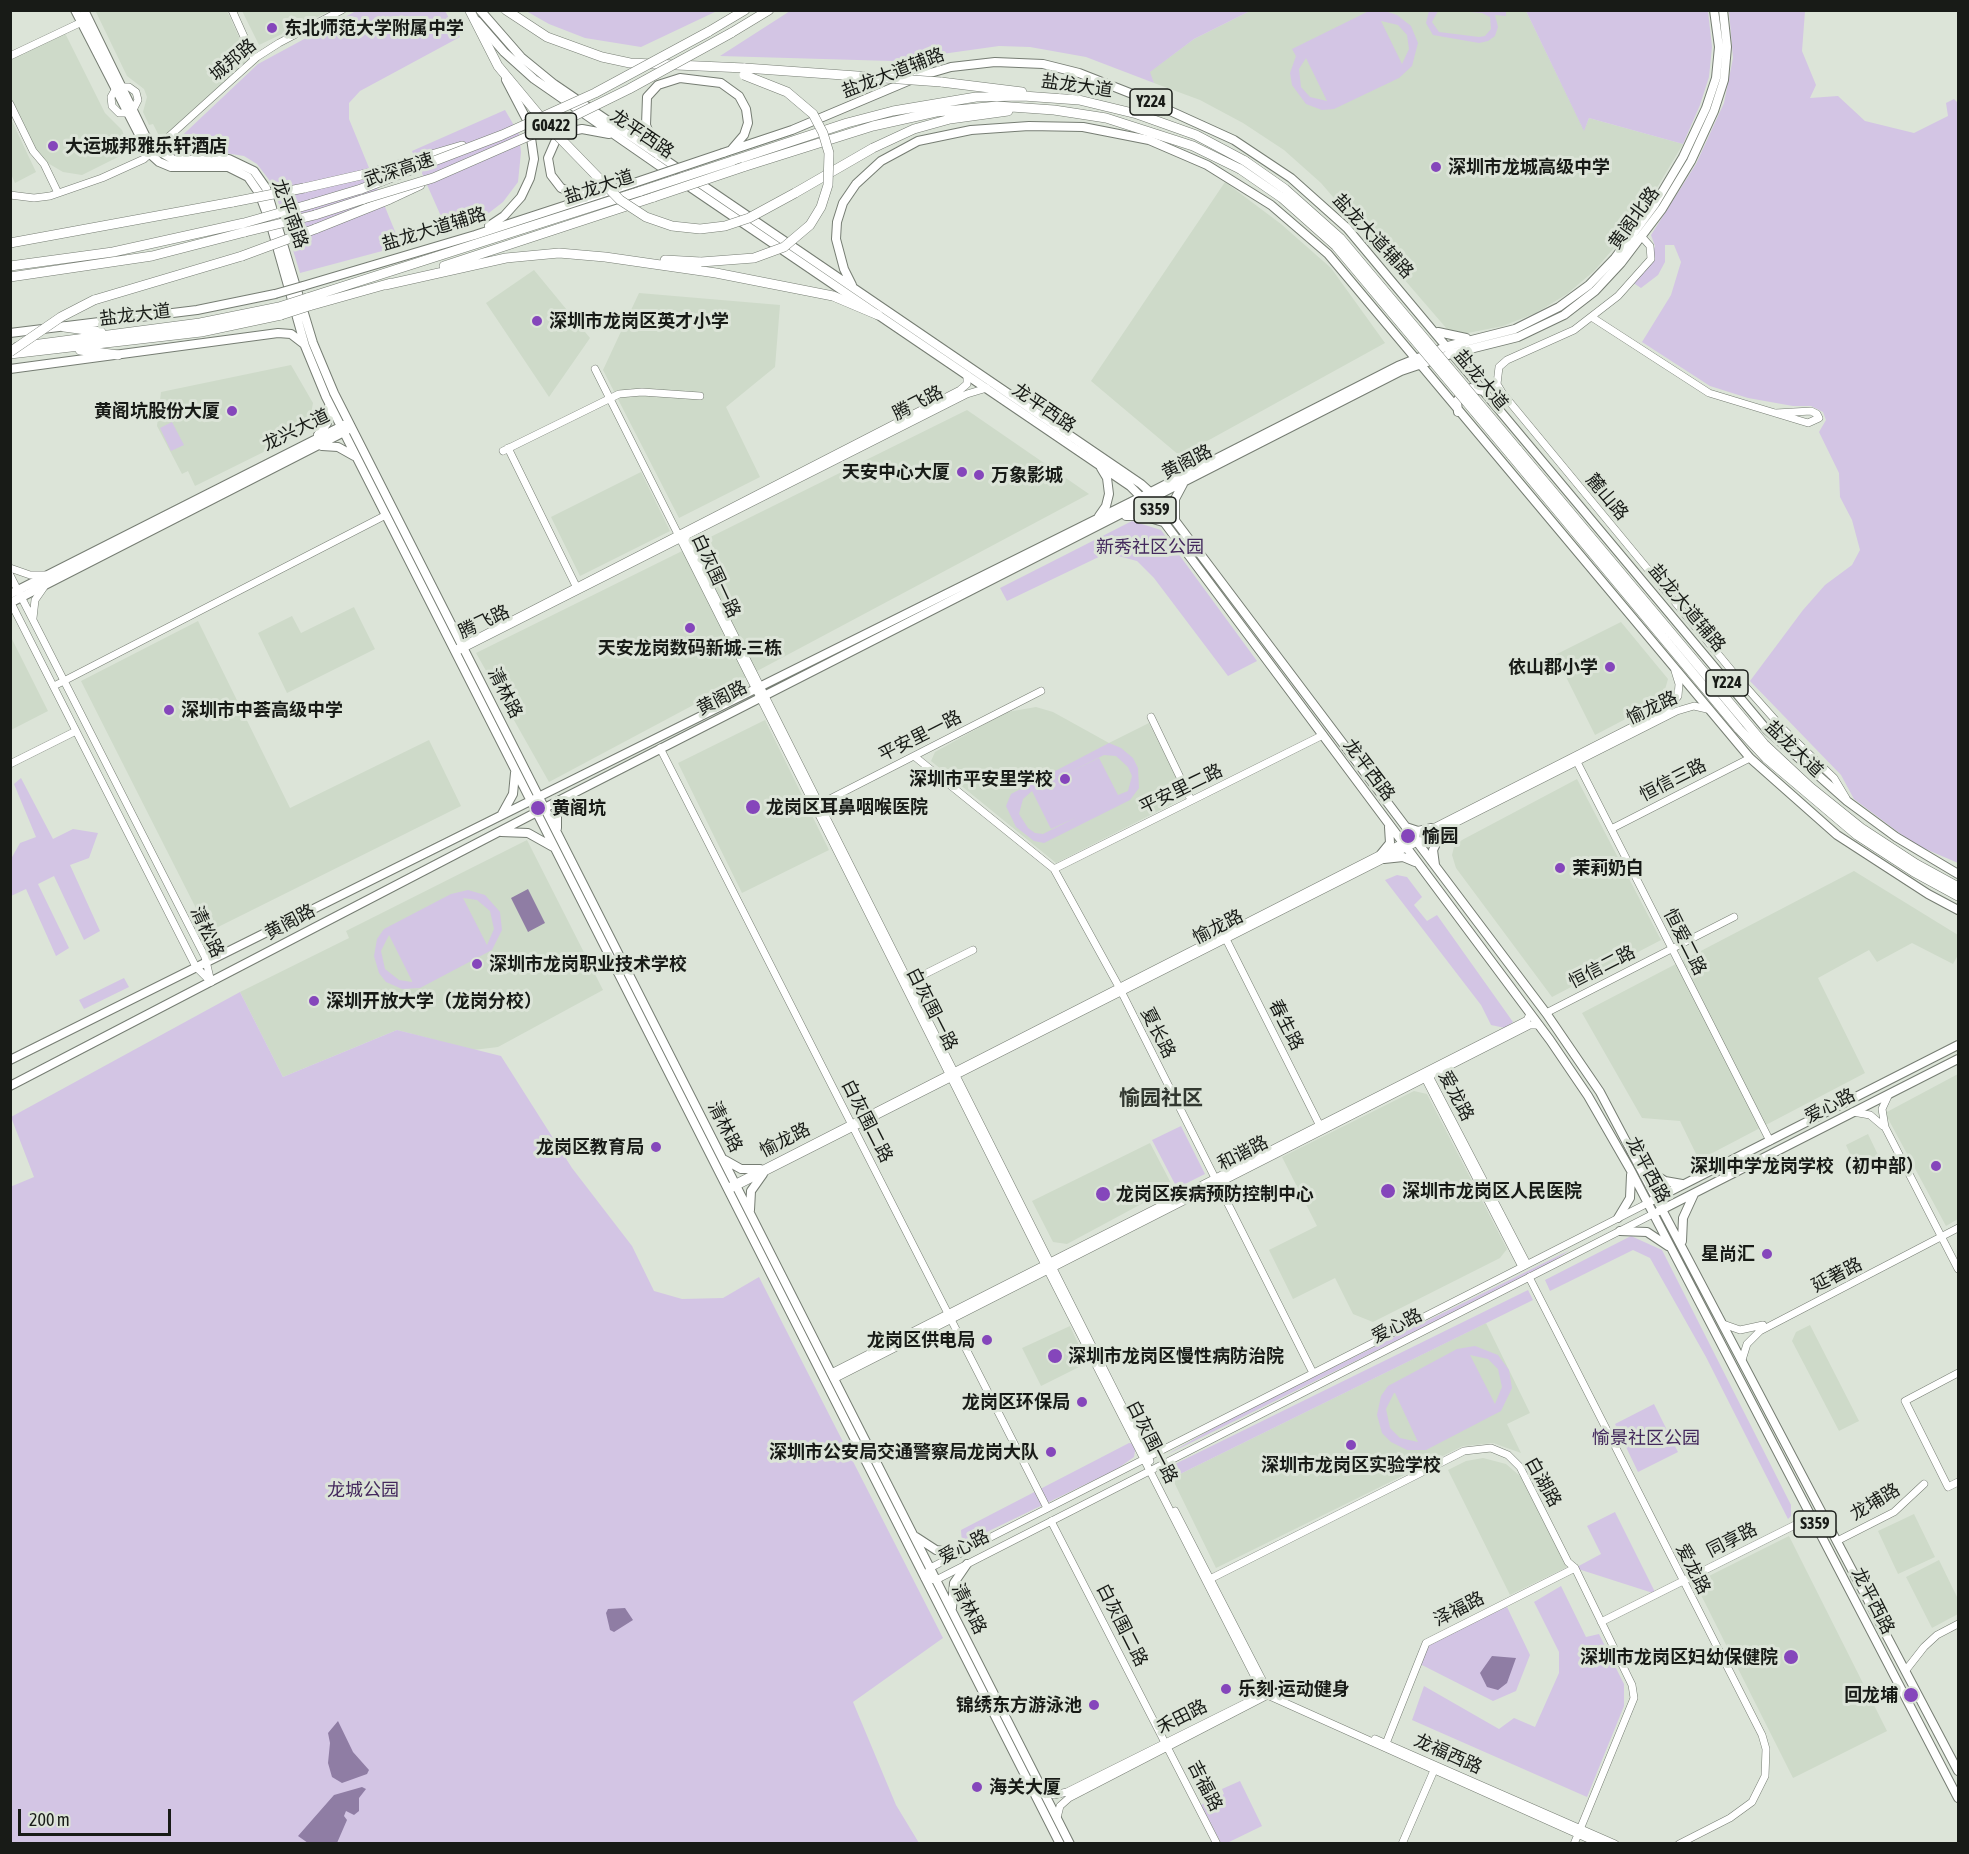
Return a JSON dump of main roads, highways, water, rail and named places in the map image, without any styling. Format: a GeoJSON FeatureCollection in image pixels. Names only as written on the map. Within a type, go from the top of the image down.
{"type":"FeatureCollection","features":[{"type":"Feature","properties":{"kind":"highway"},"geometry":{"type":"LineString","coordinates":[[506,10],[547,37],[589,54],[630,63],[942,82],[1051,97]]}},
{"type":"Feature","properties":{"kind":"highway","name":"武深高速"},"geometry":{"type":"LineString","coordinates":[[10,277],[152,256],[361,189],[502,135],[595,93],[745,10]]}},
{"type":"Feature","properties":{"kind":"highway","name":"武深高速"},"geometry":{"type":"LineString","coordinates":[[10,267],[113,252],[365,204],[433,178],[630,89],[769,10]]}},
{"type":"Feature","properties":{"kind":"highway"},"geometry":{"type":"LineString","coordinates":[[470,11],[498,66],[519,94],[554,132],[620,200],[646,217],[672,226],[700,228],[725,226],[754,215],[873,148],[914,129],[950,119],[1028,108]]}},
{"type":"Feature","properties":{"kind":"highway"},"geometry":{"type":"LineString","coordinates":[[651,261],[701,262],[754,258],[784,247],[810,225],[821,207],[828,185],[829,153],[823,133],[813,114],[787,92],[744,71]]}},
{"type":"Feature","properties":{"kind":"highway","name":"盐龙大道"},"geometry":{"type":"LineString","coordinates":[[10,353],[201,332],[280,311],[847,123],[914,106],[976,97],[1051,97],[1107,106],[1156,120],[1196,135],[1243,165],[1336,246],[1514,452],[1752,743],[1799,788],[1859,832],[1959,896]]}},
{"type":"Feature","properties":{"kind":"highway","name":"盐龙大道"},"geometry":{"type":"LineString","coordinates":[[308,302],[385,285],[849,132],[916,116],[977,107],[1028,108],[1079,113],[1134,126],[1243,165]]}},
{"type":"Feature","properties":{"kind":"highway"},"geometry":{"type":"LineString","coordinates":[[10,243],[304,188],[502,135]]}},
{"type":"Feature","properties":{"kind":"highway"},"geometry":{"type":"LineString","coordinates":[[10,353],[61,317],[94,300],[242,256],[315,229],[365,204]]}},
{"type":"Feature","properties":{"kind":"highway"},"geometry":{"type":"LineString","coordinates":[[385,285],[519,256],[559,253],[651,261],[816,292],[849,302],[878,315]]}},
{"type":"Feature","properties":{"kind":"highway","name":"盐龙大道"},"geometry":{"type":"LineString","coordinates":[[10,347],[280,311]]}},
{"type":"Feature","properties":{"kind":"highway"},"geometry":{"type":"LineString","coordinates":[[64,327],[118,334]]}},
{"type":"Feature","properties":{"kind":"highway"},"geometry":{"type":"LineString","coordinates":[[66,348],[118,355]]}},
{"type":"Feature","properties":{"kind":"highway","name":"盐龙大道"},"geometry":{"type":"LineString","coordinates":[[1935,880],[1959,887]]}},
{"type":"Feature","properties":{"kind":"main road"},"geometry":{"type":"LineString","coordinates":[[75,10],[84,17]]}},
{"type":"Feature","properties":{"kind":"main road","name":"龙平西路"},"geometry":{"type":"LineString","coordinates":[[480,10],[506,42],[537,71],[856,290],[1149,497],[1176,522],[1546,1013],[1600,1092],[1959,1771]]}},
{"type":"Feature","properties":{"kind":"main road","name":"黄阁北路"},"geometry":{"type":"LineString","coordinates":[[1478,344],[1526,325],[1570,300],[1607,267],[1645,219],[1683,157],[1710,98],[1718,57],[1714,10]]}},
{"type":"Feature","properties":{"kind":"main road","name":"黄阁北路"},"geometry":{"type":"LineString","coordinates":[[1451,350],[1530,333],[1575,307],[1613,273],[1642,237],[1682,178],[1718,101],[1727,58],[1723,10]]}},
{"type":"Feature","properties":{"kind":"main road","name":"龙平西路"},"geometry":{"type":"LineString","coordinates":[[470,11],[520,67],[615,135],[1149,497],[1200,571],[1539,1025],[1588,1096],[1630,1169],[1959,1798]]}},
{"type":"Feature","properties":{"kind":"main road","name":"龙平南路"},"geometry":{"type":"LineString","coordinates":[[84,17],[142,137],[159,162],[171,167],[228,167],[240,171],[254,184],[270,222],[301,319]]}},
{"type":"Feature","properties":{"kind":"main road","name":"盐龙大道辅路"},"geometry":{"type":"LineString","coordinates":[[10,333],[197,310],[275,294],[475,235],[792,130],[906,81],[951,67],[1013,62],[1062,68],[1117,87],[1213,129],[1272,164],[1331,212],[1435,330],[1754,716],[1806,767],[1847,801],[1909,845],[1959,874]]}},
{"type":"Feature","properties":{"kind":"main road"},"geometry":{"type":"LineString","coordinates":[[475,235],[504,216],[516,204],[530,178],[534,159],[529,124],[498,66]]}},
{"type":"Feature","properties":{"kind":"main road"},"geometry":{"type":"LineString","coordinates":[[658,155],[646,125],[647,97],[658,85],[680,78],[721,83],[739,96],[746,109],[748,123],[744,135],[726,152]]}},
{"type":"Feature","properties":{"kind":"main road"},"geometry":{"type":"LineString","coordinates":[[856,290],[840,258],[836,239],[837,222],[849,194],[881,161],[906,146],[947,133],[1012,127],[1067,126],[1099,129],[1149,140],[1189,156],[1229,177],[1271,205],[1311,238],[1750,758],[1824,825],[1896,874],[1959,910]]}},
{"type":"Feature","properties":{"kind":"main road"},"geometry":{"type":"LineString","coordinates":[[599,194],[577,194],[561,188],[551,175],[548,158],[555,142],[574,130],[591,129],[615,135]]}},
{"type":"Feature","properties":{"kind":"main road"},"geometry":{"type":"LineString","coordinates":[[1380,318],[1391,321],[1401,318],[1408,309],[1408,298]]}},
{"type":"Feature","properties":{"kind":"main road","name":"清林路"},"geometry":{"type":"LineString","coordinates":[[301,319],[305,346],[326,397],[386,515],[526,771],[535,800]]}},
{"type":"Feature","properties":{"kind":"main road","name":"清林路"},"geometry":{"type":"LineString","coordinates":[[301,319],[323,369],[460,648],[514,767],[535,800],[555,849],[579,887],[733,1186],[925,1578],[1060,1844]]}},
{"type":"Feature","properties":{"kind":"main road"},"geometry":{"type":"LineString","coordinates":[[1435,330],[1478,344],[1468,357],[1468,370]]}},
{"type":"Feature","properties":{"kind":"main road"},"geometry":{"type":"LineString","coordinates":[[10,369],[278,333],[296,336],[305,346]]}},
{"type":"Feature","properties":{"kind":"main road","name":"黄阁路"},"geometry":{"type":"LineString","coordinates":[[10,1060],[565,785],[1117,518],[1149,497],[1417,362],[1451,350]]}},
{"type":"Feature","properties":{"kind":"main road","name":"黄阁路"},"geometry":{"type":"LineString","coordinates":[[10,1086],[660,748],[759,692],[1096,519],[1185,482],[1417,362]]}},
{"type":"Feature","properties":{"kind":"main road"},"geometry":{"type":"LineString","coordinates":[[1458,411],[1459,397],[1467,390],[1476,388],[1486,392]]}},
{"type":"Feature","properties":{"kind":"main road"},"geometry":{"type":"LineString","coordinates":[[310,446],[327,423],[329,406],[326,397]]}},
{"type":"Feature","properties":{"kind":"main road","name":"龙兴大道"},"geometry":{"type":"LineString","coordinates":[[17,594],[46,585],[351,425]]}},
{"type":"Feature","properties":{"kind":"main road"},"geometry":{"type":"LineString","coordinates":[[310,446],[338,447],[352,454],[358,461]]}},
{"type":"Feature","properties":{"kind":"main road","name":"龙兴大道"},"geometry":{"type":"LineString","coordinates":[[11,602],[17,594],[50,574],[310,446]]}},
{"type":"Feature","properties":{"kind":"main road"},"geometry":{"type":"LineString","coordinates":[[1096,519],[1106,506],[1109,494],[1107,478],[1099,465]]}},
{"type":"Feature","properties":{"kind":"main road"},"geometry":{"type":"LineString","coordinates":[[1176,522],[1175,499],[1185,482]]}},
{"type":"Feature","properties":{"kind":"main road"},"geometry":{"type":"LineString","coordinates":[[1117,518],[1143,516],[1166,524]]}},
{"type":"Feature","properties":{"kind":"main road"},"geometry":{"type":"LineString","coordinates":[[1200,571],[1208,565]]}},
{"type":"Feature","properties":{"kind":"main road"},"geometry":{"type":"LineString","coordinates":[[1307,714],[1316,708]]}},
{"type":"Feature","properties":{"kind":"main road"},"geometry":{"type":"LineString","coordinates":[[496,819],[507,808],[513,794],[516,780],[514,767]]}},
{"type":"Feature","properties":{"kind":"main road"},"geometry":{"type":"LineString","coordinates":[[526,771],[543,786],[565,785]]}},
{"type":"Feature","properties":{"kind":"main road"},"geometry":{"type":"LineString","coordinates":[[559,836],[557,812],[570,794]]}},
{"type":"Feature","properties":{"kind":"main road","name":"清林路"},"geometry":{"type":"LineString","coordinates":[[540,810],[559,836],[579,887]]}},
{"type":"Feature","properties":{"kind":"main road"},"geometry":{"type":"LineString","coordinates":[[1387,821],[1391,838],[1383,857],[1403,857],[1420,867]]}},
{"type":"Feature","properties":{"kind":"main road"},"geometry":{"type":"LineString","coordinates":[[1405,826],[1418,831],[1431,828]]}},
{"type":"Feature","properties":{"kind":"main road"},"geometry":{"type":"LineString","coordinates":[[1438,870],[1433,850],[1443,829]]}},
{"type":"Feature","properties":{"kind":"main road"},"geometry":{"type":"LineString","coordinates":[[496,833],[513,831],[528,833],[555,849]]}},
{"type":"Feature","properties":{"kind":"main road"},"geometry":{"type":"LineString","coordinates":[[1859,832],[1896,874]]}},
{"type":"Feature","properties":{"kind":"main road"},"geometry":{"type":"LineString","coordinates":[[1859,832],[1909,845]]}},
{"type":"Feature","properties":{"kind":"main road","name":"爱心路"},"geometry":{"type":"LineString","coordinates":[[1647,1203],[1959,1045]]}},
{"type":"Feature","properties":{"kind":"main road","name":"爱心路"},"geometry":{"type":"LineString","coordinates":[[1653,1214],[1959,1059]]}},
{"type":"Feature","properties":{"kind":"main road","name":"清林路"},"geometry":{"type":"LineString","coordinates":[[694,1113],[721,1155],[733,1186],[752,1217],[1070,1844]]}},
{"type":"Feature","properties":{"kind":"main road"},"geometry":{"type":"LineString","coordinates":[[721,1155],[734,1167],[761,1172],[751,1191],[749,1206],[752,1217]]}},
{"type":"Feature","properties":{"kind":"main road"},"geometry":{"type":"LineString","coordinates":[[1637,1161],[1659,1179],[1683,1185],[1677,1195],[1690,1196],[1683,1218],[1682,1245]]}},
{"type":"Feature","properties":{"kind":"main road"},"geometry":{"type":"LineString","coordinates":[[1618,1218],[1630,1198],[1630,1169]]}},
{"type":"Feature","properties":{"kind":"main road"},"geometry":{"type":"LineString","coordinates":[[1620,1231],[1647,1232],[1661,1239],[1672,1251]]}},
{"type":"Feature","properties":{"kind":"main road"},"geometry":{"type":"LineString","coordinates":[[911,1531],[919,1540],[936,1550],[959,1553]]}},
{"type":"Feature","properties":{"kind":"main road"},"geometry":{"type":"LineString","coordinates":[[953,1614],[951,1602],[954,1583],[967,1564]]}},
{"type":"Feature","properties":{"kind":"place","name":"东北师范大学附属中学"},"geometry":{"type":"Point","coordinates":[272,28]}},
{"type":"Feature","properties":{"kind":"place","name":"大运城邦雅乐轩酒店"},"geometry":{"type":"Point","coordinates":[53,146]}},
{"type":"Feature","properties":{"kind":"place","name":"深圳市龙城高级中学"},"geometry":{"type":"Point","coordinates":[1436,167]}},
{"type":"Feature","properties":{"kind":"place","name":"深圳市龙岗区英才小学"},"geometry":{"type":"Point","coordinates":[537,321]}},
{"type":"Feature","properties":{"kind":"place","name":"黄阁坑股份大厦"},"geometry":{"type":"Point","coordinates":[232,411]}},
{"type":"Feature","properties":{"kind":"place","name":"天安中心大厦"},"geometry":{"type":"Point","coordinates":[962,472]}},
{"type":"Feature","properties":{"kind":"place","name":"万象影城"},"geometry":{"type":"Point","coordinates":[979,475]}},
{"type":"Feature","properties":{"kind":"place","name":"天安龙岗数码新城-三栋"},"geometry":{"type":"Point","coordinates":[690,628]}},
{"type":"Feature","properties":{"kind":"place","name":"依山郡小学"},"geometry":{"type":"Point","coordinates":[1610,667]}},
{"type":"Feature","properties":{"kind":"place","name":"深圳市中荟高级中学"},"geometry":{"type":"Point","coordinates":[169,710]}},
{"type":"Feature","properties":{"kind":"place","name":"深圳市平安里学校"},"geometry":{"type":"Point","coordinates":[1065,779]}},
{"type":"Feature","properties":{"kind":"place","name":"龙岗区耳鼻咽喉医院"},"geometry":{"type":"Point","coordinates":[753,807]}},
{"type":"Feature","properties":{"kind":"place","name":"黄阁坑"},"geometry":{"type":"Point","coordinates":[538,808]}},
{"type":"Feature","properties":{"kind":"place","name":"愉园"},"geometry":{"type":"Point","coordinates":[1408,836]}},
{"type":"Feature","properties":{"kind":"place","name":"茉莉奶白"},"geometry":{"type":"Point","coordinates":[1560,868]}},
{"type":"Feature","properties":{"kind":"place","name":"深圳市龙岗职业技术学校"},"geometry":{"type":"Point","coordinates":[477,964]}},
{"type":"Feature","properties":{"kind":"place","name":"深圳开放大学（龙岗分校）"},"geometry":{"type":"Point","coordinates":[314,1001]}},
{"type":"Feature","properties":{"kind":"place","name":"龙岗区教育局"},"geometry":{"type":"Point","coordinates":[656,1147]}},
{"type":"Feature","properties":{"kind":"place","name":"深圳中学龙岗学校（初中部）"},"geometry":{"type":"Point","coordinates":[1936,1166]}},
{"type":"Feature","properties":{"kind":"place","name":"深圳市龙岗区人民医院"},"geometry":{"type":"Point","coordinates":[1388,1191]}},
{"type":"Feature","properties":{"kind":"place","name":"龙岗区疾病预防控制中心"},"geometry":{"type":"Point","coordinates":[1103,1194]}},
{"type":"Feature","properties":{"kind":"place","name":"星尚汇"},"geometry":{"type":"Point","coordinates":[1767,1254]}},
{"type":"Feature","properties":{"kind":"place","name":"龙岗区供电局"},"geometry":{"type":"Point","coordinates":[987,1340]}},
{"type":"Feature","properties":{"kind":"place","name":"深圳市龙岗区慢性病防治院"},"geometry":{"type":"Point","coordinates":[1055,1356]}},
{"type":"Feature","properties":{"kind":"place","name":"龙岗区环保局"},"geometry":{"type":"Point","coordinates":[1082,1402]}},
{"type":"Feature","properties":{"kind":"place","name":"深圳市龙岗区实验学校"},"geometry":{"type":"Point","coordinates":[1351,1445]}},
{"type":"Feature","properties":{"kind":"place","name":"深圳市公安局交通警察局龙岗大队"},"geometry":{"type":"Point","coordinates":[1051,1452]}},
{"type":"Feature","properties":{"kind":"place","name":"深圳市龙岗区妇幼保健院"},"geometry":{"type":"Point","coordinates":[1791,1657]}},
{"type":"Feature","properties":{"kind":"place","name":"乐刻·运动健身"},"geometry":{"type":"Point","coordinates":[1226,1689]}},
{"type":"Feature","properties":{"kind":"place","name":"回龙埔"},"geometry":{"type":"Point","coordinates":[1911,1695]}},
{"type":"Feature","properties":{"kind":"place","name":"锦绣东方游泳池"},"geometry":{"type":"Point","coordinates":[1094,1705]}},
{"type":"Feature","properties":{"kind":"place","name":"海关大厦"},"geometry":{"type":"Point","coordinates":[977,1787]}},
{"type":"Feature","properties":{"kind":"district","name":"愉园社区"},"geometry":{"type":"Point","coordinates":[1161,1098]}},
{"type":"Feature","properties":{"kind":"park label","name":"新秀社区公园"},"geometry":{"type":"Point","coordinates":[1150,547]}},
{"type":"Feature","properties":{"kind":"park label","name":"愉景社区公园"},"geometry":{"type":"Point","coordinates":[1646,1438]}},
{"type":"Feature","properties":{"kind":"park label","name":"龙城公园"},"geometry":{"type":"Point","coordinates":[363,1490]}}]}
